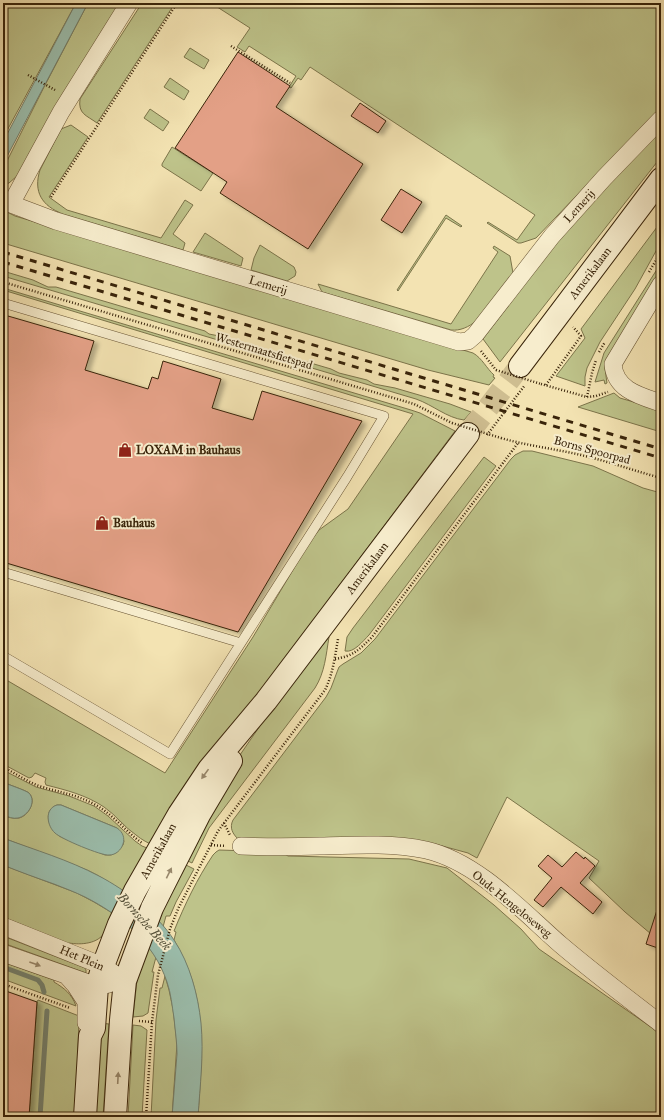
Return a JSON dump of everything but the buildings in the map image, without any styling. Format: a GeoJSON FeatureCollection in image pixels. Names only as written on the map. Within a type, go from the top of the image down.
{"type":"FeatureCollection","features":[{"type":"Feature","properties":{"kind":"main road","name":"Amerikalaan"},"geometry":{"type":"LineString","coordinates":[[520,366],[661,179]]}},
{"type":"Feature","properties":{"kind":"main road","name":"Amerikalaan"},"geometry":{"type":"LineString","coordinates":[[85,1117],[90,1036],[94,1028],[97,986],[119,924],[135,891],[192,793],[209,769],[266,701],[460,428]]}},
{"type":"Feature","properties":{"kind":"main road","name":"Amerikalaan"},"geometry":{"type":"LineString","coordinates":[[115,1117],[125,981],[138,945],[152,908],[176,858],[199,815],[266,701]]}},
{"type":"Feature","properties":{"kind":"street","name":"Lemerij"},"geometry":{"type":"LineString","coordinates":[[129,3],[61,112],[7,203],[56,221],[459,342],[468,341],[475,335],[552,236],[604,178],[661,119]]}},
{"type":"Feature","properties":{"kind":"street"},"geometry":{"type":"LineString","coordinates":[[661,284],[614,364],[614,371],[619,382],[629,390],[644,398],[661,403]]}},
{"type":"Feature","properties":{"kind":"street","name":"Oude Hengeloseweg"},"geometry":{"type":"LineString","coordinates":[[241,846],[287,847],[352,845],[406,847],[427,850],[463,864],[496,887],[581,962],[661,1024]]}},
{"type":"Feature","properties":{"kind":"street","name":"Het Plein"},"geometry":{"type":"LineString","coordinates":[[3,926],[103,966],[125,981]]}},
{"type":"Feature","properties":{"kind":"street","name":"Het Plein"},"geometry":{"type":"LineString","coordinates":[[3,953],[97,986],[125,981]]}},
{"type":"Feature","properties":{"kind":"street","name":"Het Plein"},"geometry":{"type":"LineString","coordinates":[[67,975],[86,1002],[86,1023],[90,1036]]}},
{"type":"Feature","properties":{"kind":"lane"},"geometry":{"type":"LineString","coordinates":[[3,303],[384,416],[347,477],[170,754],[3,656]]}},
{"type":"Feature","properties":{"kind":"lane"},"geometry":{"type":"LineString","coordinates":[[3,572],[241,643]]}},
{"type":"Feature","properties":{"kind":"path"},"geometry":{"type":"LineString","coordinates":[[51,198],[177,3]]}},
{"type":"Feature","properties":{"kind":"path"},"geometry":{"type":"LineString","coordinates":[[231,46],[290,83]]}},
{"type":"Feature","properties":{"kind":"path"},"geometry":{"type":"LineString","coordinates":[[28,75],[46,84]]}},
{"type":"Feature","properties":{"kind":"path","name":"Westermaatsfietspad"},"geometry":{"type":"LineString","coordinates":[[3,282],[414,404],[460,428],[518,443]]}},
{"type":"Feature","properties":{"kind":"path"},"geometry":{"type":"LineString","coordinates":[[546,385],[581,336],[570,324]]}},
{"type":"Feature","properties":{"kind":"path"},"geometry":{"type":"LineString","coordinates":[[468,341],[479,350],[496,370],[587,398],[609,392],[619,382]]}},
{"type":"Feature","properties":{"kind":"path"},"geometry":{"type":"LineString","coordinates":[[146,1117],[152,1022],[158,975],[170,929],[183,898],[214,837],[325,690],[329,683],[334,659],[353,654],[372,637],[518,443]]}},
{"type":"Feature","properties":{"kind":"path","name":"Borns Spoorpad"},"geometry":{"type":"LineString","coordinates":[[518,443],[552,448],[585,456],[661,478]]}},
{"type":"Feature","properties":{"kind":"path"},"geometry":{"type":"LineString","coordinates":[[3,767],[37,785],[73,795],[96,805],[108,813],[127,831],[143,843]]}},
{"type":"Feature","properties":{"kind":"path"},"geometry":{"type":"LineString","coordinates":[[3,984],[36,996]]}},
{"type":"Feature","properties":{"kind":"green space"},"geometry":{"type":"Polygon","coordinates":[[[3,3],[76,3],[3,138],[3,3]]]}},
{"type":"Feature","properties":{"kind":"green space"},"geometry":{"type":"Polygon","coordinates":[[[88,3],[121,3],[17,176],[9,183],[3,185],[3,169],[88,3]]]}},
{"type":"Feature","properties":{"kind":"green space"},"geometry":{"type":"Polygon","coordinates":[[[142,3],[175,3],[97,123],[84,114],[80,108],[80,99],[142,3]]]}},
{"type":"Feature","properties":{"kind":"green space"},"geometry":{"type":"Polygon","coordinates":[[[211,3],[661,3],[661,107],[536,238],[518,243],[487,223],[488,222],[517,240],[535,215],[310,67],[301,80],[298,78],[291,88],[289,87],[296,76],[249,46],[245,52],[237,47],[250,28],[211,3]]]}},
{"type":"Feature","properties":{"kind":"green space"},"geometry":{"type":"Polygon","coordinates":[[[190,48],[209,60],[204,69],[184,57],[190,48]]]}},
{"type":"Feature","properties":{"kind":"green space"},"geometry":{"type":"Polygon","coordinates":[[[170,78],[189,91],[184,100],[164,87],[170,78]]]}},
{"type":"Feature","properties":{"kind":"green space"},"geometry":{"type":"Polygon","coordinates":[[[150,109],[169,122],[163,131],[144,118],[150,109]]]}},
{"type":"Feature","properties":{"kind":"green space"},"geometry":{"type":"Polygon","coordinates":[[[71,125],[88,137],[49,197],[67,210],[161,238],[185,200],[193,205],[173,234],[185,243],[183,250],[63,214],[50,207],[45,202],[41,197],[38,185],[40,170],[61,129],[71,125]]]}},
{"type":"Feature","properties":{"kind":"green space"},"geometry":{"type":"Polygon","coordinates":[[[661,129],[661,157],[500,362],[483,339],[567,228],[661,129]]]}},
{"type":"Feature","properties":{"kind":"green space"},"geometry":{"type":"Polygon","coordinates":[[[172,147],[213,173],[201,191],[162,166],[172,147]]]}},
{"type":"Feature","properties":{"kind":"green space"},"geometry":{"type":"Polygon","coordinates":[[[3,210],[15,216],[473,353],[482,361],[495,378],[489,385],[428,370],[3,243],[3,210]]]}},
{"type":"Feature","properties":{"kind":"green space"},"geometry":{"type":"Polygon","coordinates":[[[446,215],[462,226],[461,227],[446,218],[398,291],[397,290],[446,215]]]}},
{"type":"Feature","properties":{"kind":"green space"},"geometry":{"type":"Polygon","coordinates":[[[660,223],[661,242],[635,289],[600,342],[587,368],[585,386],[556,376],[585,338],[581,329],[660,223]]]}},
{"type":"Feature","properties":{"kind":"green space"},"geometry":{"type":"Polygon","coordinates":[[[205,233],[243,258],[241,266],[193,252],[205,233]]]}},
{"type":"Feature","properties":{"kind":"green space"},"geometry":{"type":"Polygon","coordinates":[[[260,245],[294,267],[296,272],[295,276],[287,281],[251,270],[254,258],[260,245]]]}},
{"type":"Feature","properties":{"kind":"green space"},"geometry":{"type":"Polygon","coordinates":[[[494,246],[510,256],[513,273],[476,321],[461,329],[451,330],[322,292],[318,284],[451,324],[498,252],[493,248],[494,246]]]}},
{"type":"Feature","properties":{"kind":"green space"},"geometry":{"type":"Polygon","coordinates":[[[661,263],[661,271],[606,360],[605,369],[607,383],[605,384],[604,380],[595,382],[604,353],[661,263]]]}},
{"type":"Feature","properties":{"kind":"green space"},"geometry":{"type":"Polygon","coordinates":[[[3,271],[33,280],[48,287],[56,287],[205,331],[209,334],[331,369],[339,373],[367,380],[374,384],[395,388],[450,404],[471,412],[464,420],[458,419],[416,399],[3,276],[3,271]]]}},
{"type":"Feature","properties":{"kind":"green space"},"geometry":{"type":"Polygon","coordinates":[[[3,288],[411,410],[455,431],[297,642],[298,643],[155,846],[138,837],[108,810],[90,799],[76,793],[46,785],[46,778],[35,773],[29,778],[3,764],[3,678],[165,773],[253,637],[309,543],[319,530],[348,509],[413,414],[3,290],[3,288]]]}},
{"type":"Feature","properties":{"kind":"green space"},"geometry":{"type":"Polygon","coordinates":[[[614,393],[620,398],[661,410],[661,432],[578,407],[614,393]]]}},
{"type":"Feature","properties":{"kind":"green space"},"geometry":{"type":"Polygon","coordinates":[[[523,451],[532,451],[593,466],[643,488],[661,493],[661,922],[651,934],[589,878],[599,861],[507,797],[477,858],[468,853],[435,844],[395,839],[318,838],[290,841],[238,839],[232,831],[231,826],[233,820],[326,697],[339,667],[361,653],[375,639],[511,459],[523,451]]]}},
{"type":"Feature","properties":{"kind":"green space"},"geometry":{"type":"Polygon","coordinates":[[[484,457],[496,466],[369,635],[352,650],[345,651],[347,637],[353,628],[484,457]]]}},
{"type":"Feature","properties":{"kind":"green space"},"geometry":{"type":"Polygon","coordinates":[[[329,637],[323,670],[315,688],[209,828],[192,863],[182,858],[230,770],[273,707],[329,637]]]}},
{"type":"Feature","properties":{"kind":"green space"},"geometry":{"type":"Polygon","coordinates":[[[3,770],[36,787],[69,796],[94,806],[108,816],[135,841],[152,850],[125,892],[87,870],[3,838],[3,815],[15,818],[22,817],[30,808],[32,800],[29,793],[3,782],[3,770]],[[57,805],[52,808],[48,816],[53,830],[61,837],[105,855],[111,855],[117,852],[123,845],[124,841],[117,828],[61,805],[57,805]]]}},
{"type":"Feature","properties":{"kind":"green space"},"geometry":{"type":"Polygon","coordinates":[[[219,850],[281,852],[288,856],[409,859],[447,868],[494,905],[521,929],[539,949],[661,1034],[661,1117],[198,1117],[201,1070],[201,1026],[193,983],[174,940],[176,932],[174,931],[187,901],[207,864],[213,855],[219,850]]]}},
{"type":"Feature","properties":{"kind":"green space"},"geometry":{"type":"Polygon","coordinates":[[[180,862],[194,869],[170,916],[166,916],[163,927],[157,920],[180,862]]]}},
{"type":"Feature","properties":{"kind":"green space"},"geometry":{"type":"Polygon","coordinates":[[[3,865],[77,893],[94,902],[114,914],[109,926],[102,936],[94,941],[84,944],[69,944],[3,917],[3,865]]]}},
{"type":"Feature","properties":{"kind":"green space"},"geometry":{"type":"Polygon","coordinates":[[[3,936],[85,968],[86,973],[3,943],[3,936]]]}},
{"type":"Feature","properties":{"kind":"green space"},"geometry":{"type":"Polygon","coordinates":[[[148,946],[156,957],[152,972],[154,972],[148,1013],[143,1016],[133,1017],[137,980],[148,946]]]}},
{"type":"Feature","properties":{"kind":"green space"},"geometry":{"type":"Polygon","coordinates":[[[3,962],[54,980],[54,982],[70,995],[76,1006],[3,979],[3,962]]]}},
{"type":"Feature","properties":{"kind":"green space"},"geometry":{"type":"Polygon","coordinates":[[[165,976],[173,1009],[177,1043],[172,1117],[151,1117],[156,1020],[160,988],[162,988],[165,976]]]}},
{"type":"Feature","properties":{"kind":"green space"},"geometry":{"type":"Polygon","coordinates":[[[38,1000],[79,1016],[76,1117],[29,1117],[38,1000]]]}},
{"type":"Feature","properties":{"kind":"green space"},"geometry":{"type":"Polygon","coordinates":[[[100,1023],[109,1024],[103,1117],[94,1117],[100,1023]]]}},
{"type":"Feature","properties":{"kind":"green space"},"geometry":{"type":"Polygon","coordinates":[[[133,1025],[141,1026],[147,1030],[142,1117],[128,1117],[133,1025]]]}},
{"type":"Feature","properties":{"kind":"water"},"geometry":{"type":"Polygon","coordinates":[[[76,3],[88,3],[3,164],[3,142],[76,3]]]}},
{"type":"Feature","properties":{"kind":"water"},"geometry":{"type":"Polygon","coordinates":[[[3,782],[29,793],[32,804],[28,812],[22,817],[14,818],[3,815],[3,782]]]}},
{"type":"Feature","properties":{"kind":"water"},"geometry":{"type":"Polygon","coordinates":[[[57,805],[61,805],[117,828],[121,831],[124,837],[124,842],[121,848],[114,854],[105,855],[82,847],[59,836],[52,830],[48,818],[50,810],[57,805]]]}},
{"type":"Feature","properties":{"kind":"water","name":"Bornsche Beek"},"geometry":{"type":"Polygon","coordinates":[[[3,838],[88,870],[120,888],[150,912],[174,940],[189,969],[200,1012],[202,1058],[198,1117],[172,1117],[177,1054],[174,1018],[168,986],[154,955],[135,932],[111,912],[98,904],[70,890],[3,865],[3,838]]]}},
{"type":"Feature","properties":{"kind":"waterway"},"geometry":{"type":"LineString","coordinates":[[3,967],[38,980],[42,985],[44,992]]}},
{"type":"Feature","properties":{"kind":"waterway"},"geometry":{"type":"LineString","coordinates":[[40,1117],[47,1011]]}},
{"type":"Feature","properties":{"kind":"tunnel"},"geometry":{"type":"LineString","coordinates":[[468,434],[520,366]]}},
{"type":"Feature","properties":{"kind":"railway"},"geometry":{"type":"LineString","coordinates":[[3,252],[661,449]]}},
{"type":"Feature","properties":{"kind":"railway"},"geometry":{"type":"LineString","coordinates":[[3,262],[661,458]]}},
{"type":"Feature","properties":{"kind":"place","name":"LOXAM in Bauhaus"},"geometry":{"type":"Point","coordinates":[125,450]}},
{"type":"Feature","properties":{"kind":"place","name":"Bauhaus"},"geometry":{"type":"Point","coordinates":[102,523]}}]}
